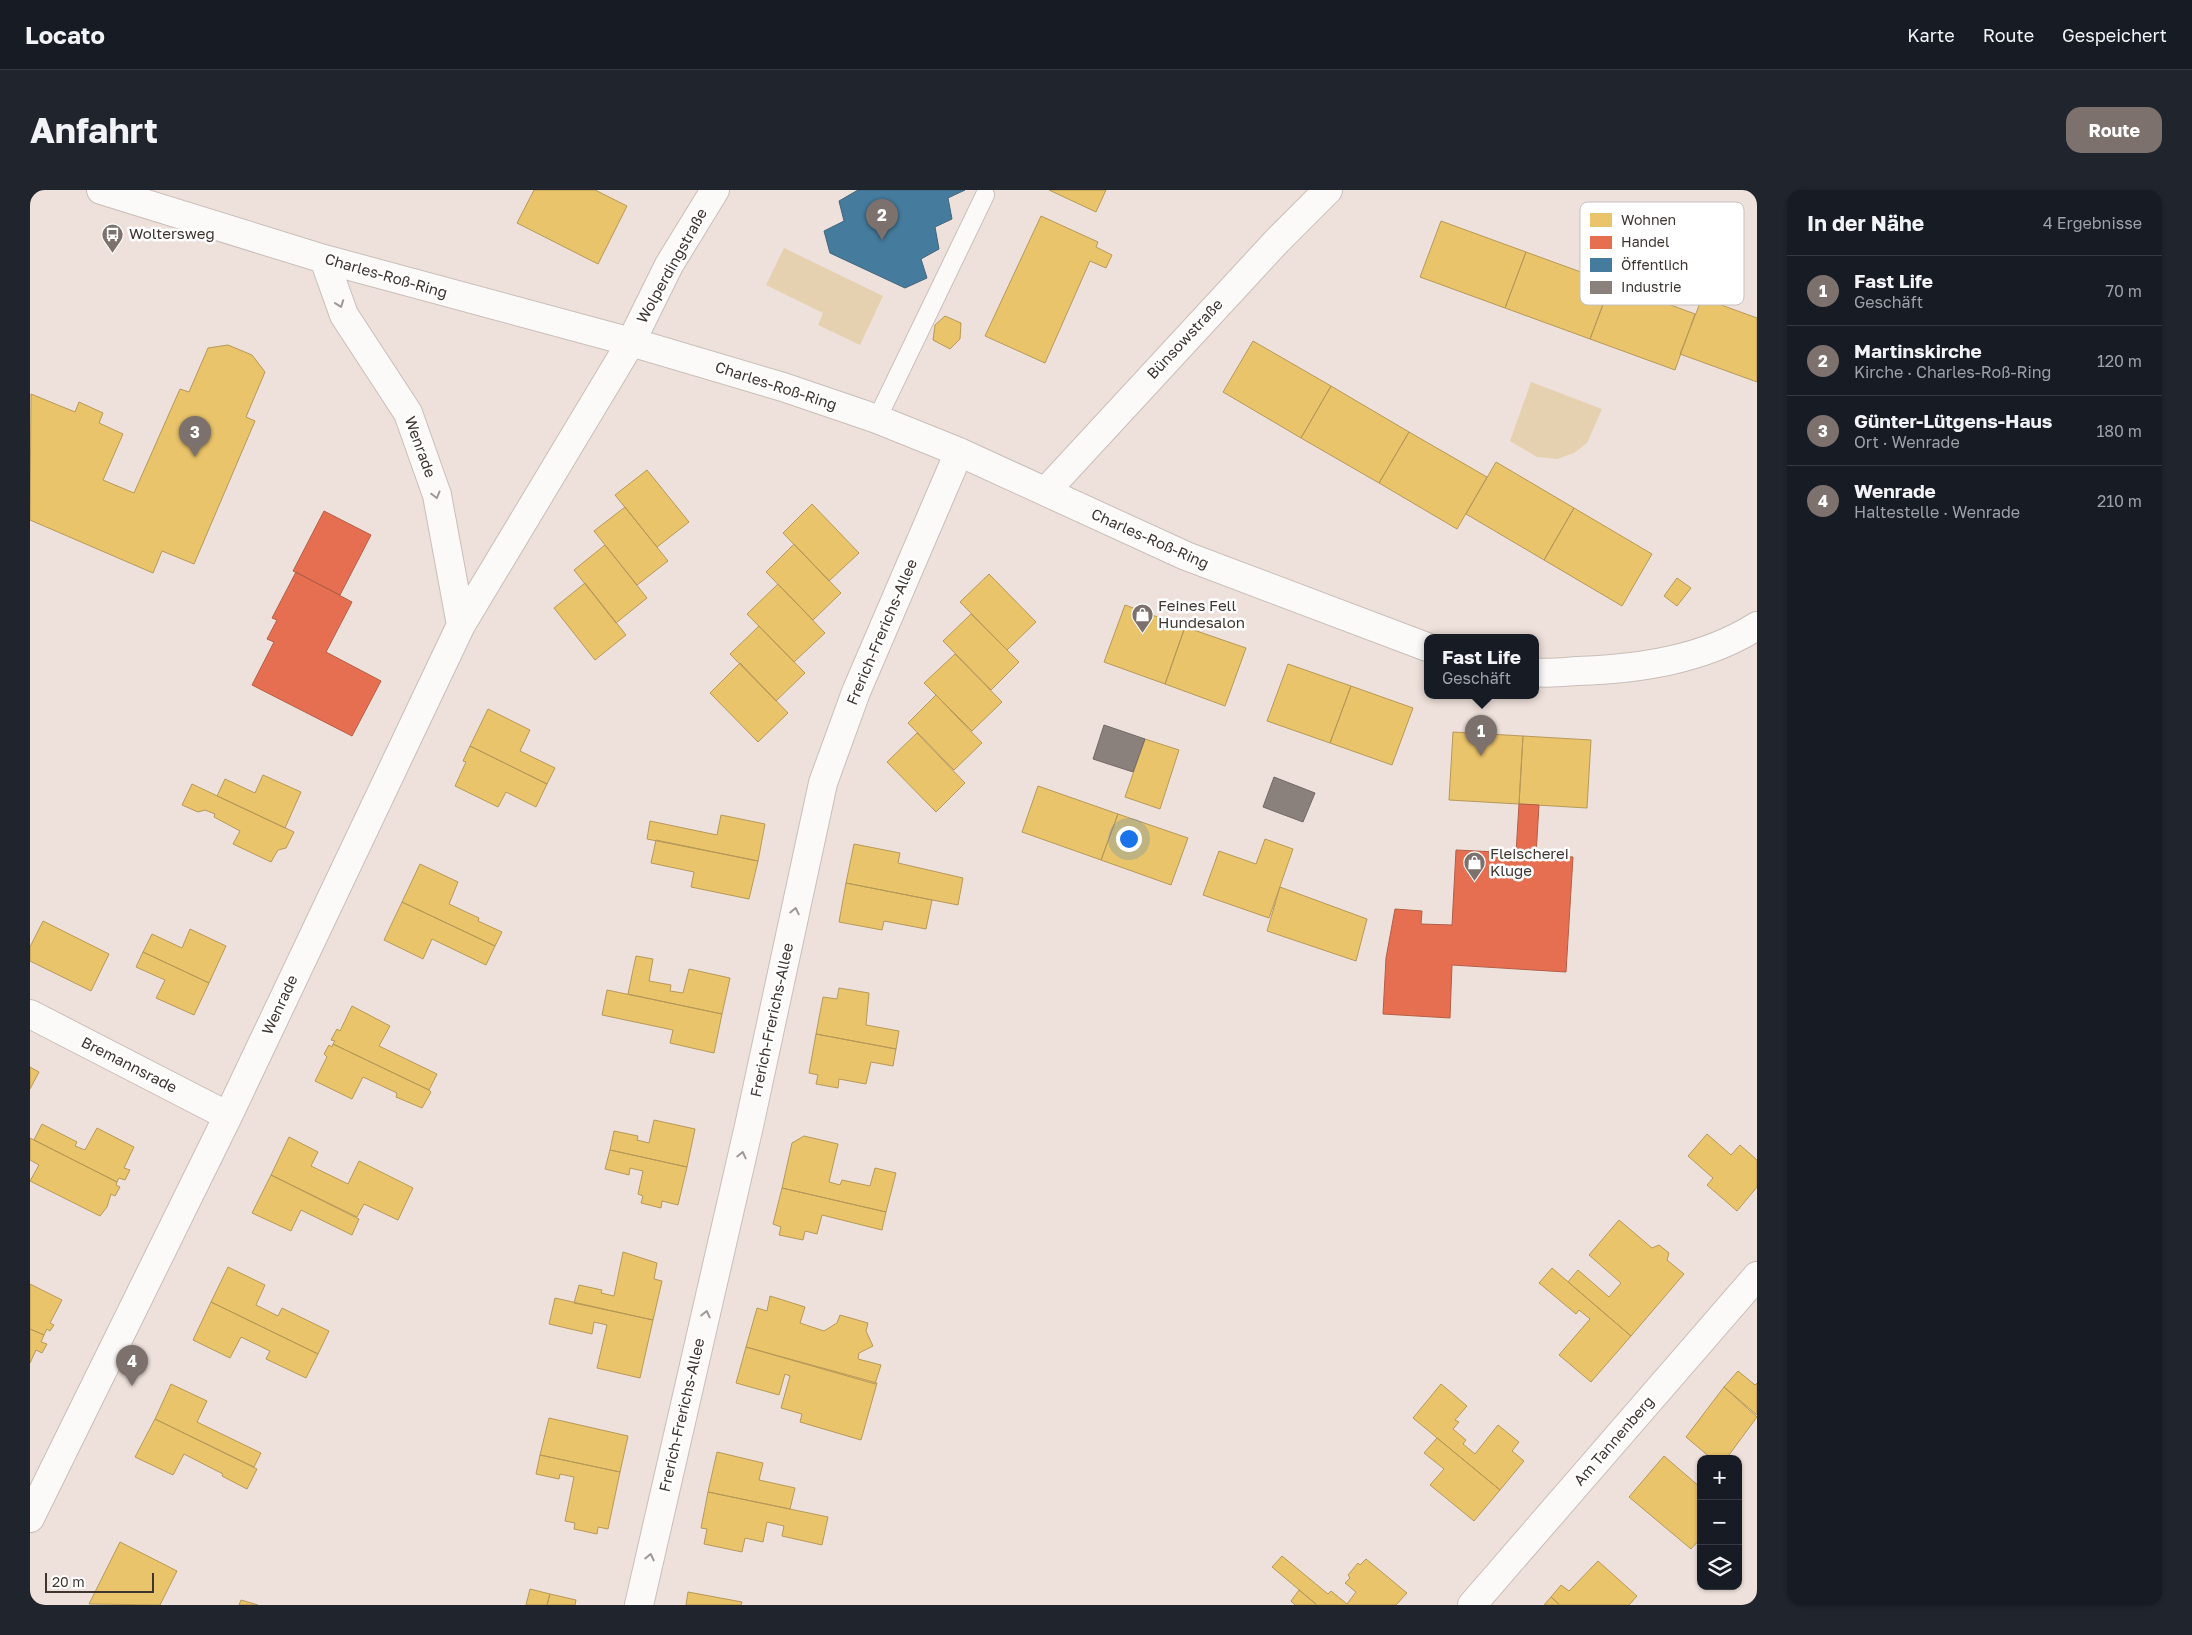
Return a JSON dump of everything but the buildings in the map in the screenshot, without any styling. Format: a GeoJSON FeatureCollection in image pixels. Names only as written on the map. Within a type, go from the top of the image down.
{"type":"FeatureCollection","features":[{"type":"Feature","properties":{"kind":"street","name":"Charles-Roß-Ring"},"geometry":{"type":"LineString","coordinates":[[101,190],[324,259],[631,342],[783,387],[877,419],[959,452],[1186,556],[1424,645]]}},
{"type":"Feature","properties":{"kind":"street","name":"Wolperdingstraße"},"geometry":{"type":"LineString","coordinates":[[631,342],[669,265],[715,190]]}},
{"type":"Feature","properties":{"kind":"street","name":"Bünsowstraße"},"geometry":{"type":"LineString","coordinates":[[1046,491],[1276,241],[1328,190]]}},
{"type":"Feature","properties":{"kind":"street","name":"Wenrade"},"geometry":{"type":"LineString","coordinates":[[324,259],[344,316],[408,413],[437,495],[461,625]]}},
{"type":"Feature","properties":{"kind":"street","name":"Wenrade"},"geometry":{"type":"LineString","coordinates":[[30,1518],[228,1116],[461,625],[631,342]]}},
{"type":"Feature","properties":{"kind":"street","name":"Frerich-Frerichs-Allee"},"geometry":{"type":"LineString","coordinates":[[639,1605],[746,1136],[823,783],[856,692],[959,452]]}},
{"type":"Feature","properties":{"kind":"street"},"geometry":{"type":"LineString","coordinates":[[1539,672],[1616,670],[1686,658],[1740,637],[1757,626]]}},
{"type":"Feature","properties":{"kind":"street","name":"Bremannsrade"},"geometry":{"type":"LineString","coordinates":[[30,1014],[228,1116]]}},
{"type":"Feature","properties":{"kind":"street","name":"Am Tannenberg"},"geometry":{"type":"LineString","coordinates":[[1472,1605],[1757,1276]]}},
{"type":"Feature","properties":{"kind":"lane"},"geometry":{"type":"LineString","coordinates":[[877,419],[985,196]]}},
{"type":"Feature","properties":{"kind":"shaded area"},"geometry":{"type":"Polygon","coordinates":[[[784,248],[883,296],[860,345],[818,325],[823,313],[766,285],[784,248]]]}},
{"type":"Feature","properties":{"kind":"shaded area"},"geometry":{"type":"Polygon","coordinates":[[[1531,382],[1602,409],[1587,443],[1574,453],[1557,459],[1537,457],[1510,441],[1531,382]]]}},
{"type":"Feature","properties":{"kind":"place","name":"Martinskirche"},"geometry":{"type":"Point","coordinates":[882,240]}},
{"type":"Feature","properties":{"kind":"place","name":"Woltersweg"},"geometry":{"type":"Point","coordinates":[113,253]}},
{"type":"Feature","properties":{"kind":"place","name":"Günter-Lütgens-Haus"},"geometry":{"type":"Point","coordinates":[195,457]}},
{"type":"Feature","properties":{"kind":"place","name":"Feines Fell Hundesalon"},"geometry":{"type":"Point","coordinates":[1142,634]}},
{"type":"Feature","properties":{"kind":"place","name":"Fast Life"},"geometry":{"type":"Point","coordinates":[1481,756]}},
{"type":"Feature","properties":{"kind":"place","name":"Fleischerei Kluge"},"geometry":{"type":"Point","coordinates":[1474,882]}},
{"type":"Feature","properties":{"kind":"place","name":"Wenrade"},"geometry":{"type":"Point","coordinates":[132,1386]}}]}
